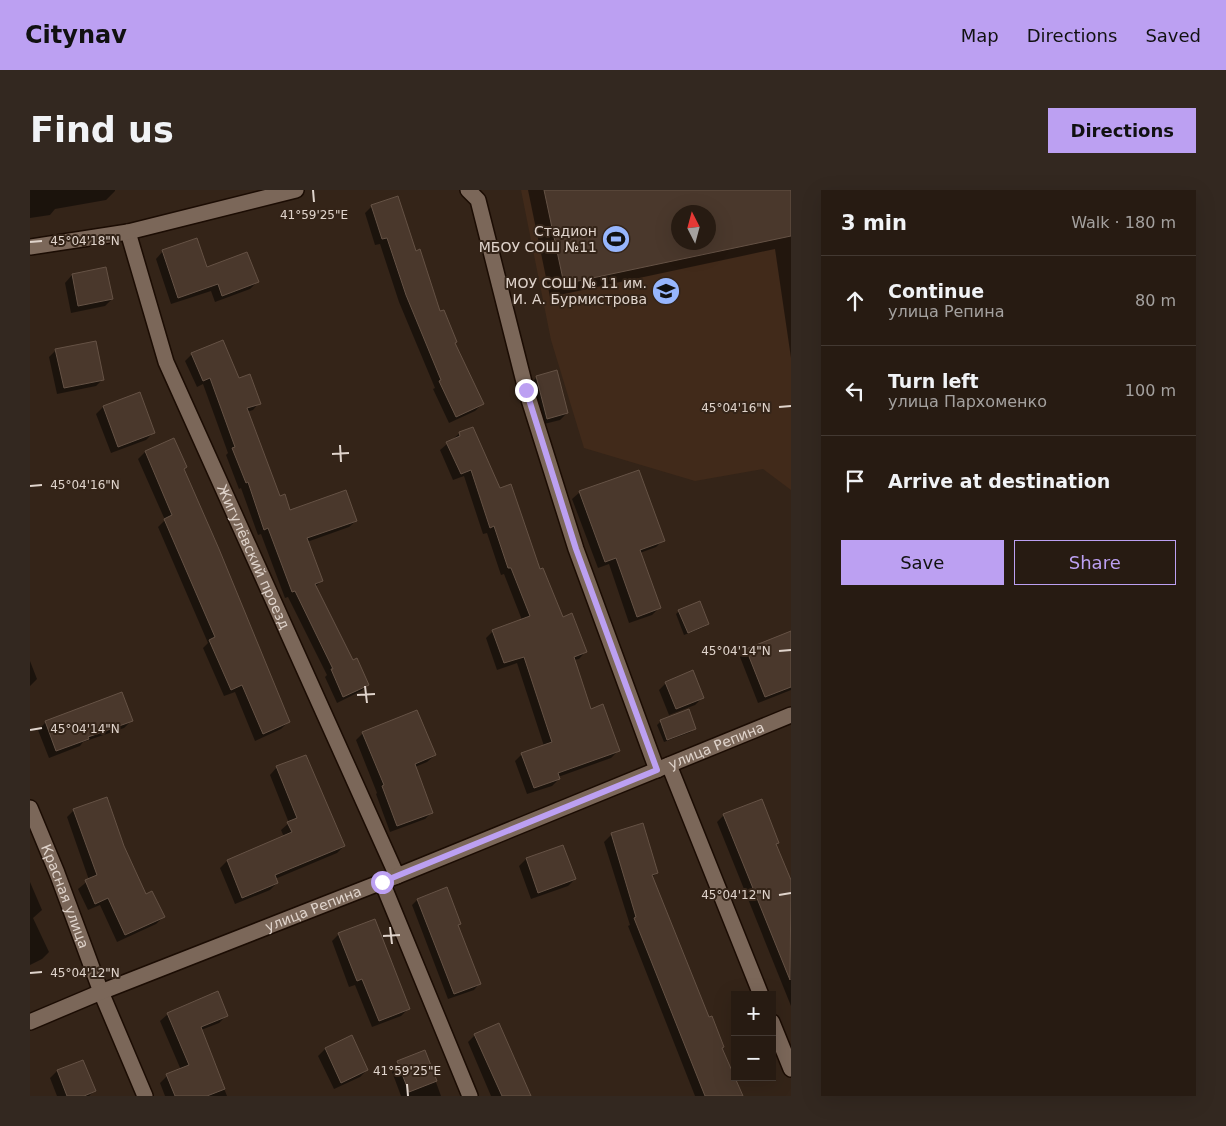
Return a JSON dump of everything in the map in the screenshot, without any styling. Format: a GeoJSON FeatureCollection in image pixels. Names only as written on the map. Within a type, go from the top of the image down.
{"type":"FeatureCollection","features":[{"type":"Feature","properties":{"kind":"street"},"geometry":{"type":"LineString","coordinates":[[30,247],[128,232],[296,190]]}},
{"type":"Feature","properties":{"kind":"street"},"geometry":{"type":"LineString","coordinates":[[468,190],[478,200],[526,390],[576,549],[663,767],[759,991]]}},
{"type":"Feature","properties":{"kind":"street","name":"Жигулёвский проезд"},"geometry":{"type":"LineString","coordinates":[[128,232],[166,362],[397,876]]}},
{"type":"Feature","properties":{"kind":"street","name":"улица Репина"},"geometry":{"type":"LineString","coordinates":[[30,1022],[101,992],[397,876],[791,715]]}},
{"type":"Feature","properties":{"kind":"street","name":"Красная улица"},"geometry":{"type":"LineString","coordinates":[[30,808],[57,873],[101,992],[145,1096]]}},
{"type":"Feature","properties":{"kind":"street"},"geometry":{"type":"LineString","coordinates":[[382,882],[470,1096]]}},
{"type":"Feature","properties":{"kind":"street"},"geometry":{"type":"LineString","coordinates":[[776,1032],[791,1069]]}},
{"type":"Feature","properties":{"kind":"shaded area","name":"МОУ СОШ № 11 им. И. А. Бурмистрова"},"geometry":{"type":"Polygon","coordinates":[[[521,190],[791,190],[791,490],[763,469],[695,481],[584,448],[551,340],[521,190]]]}},
{"type":"Feature","properties":{"kind":"building","name":"Стадион МБОУ СОШ №11"},"geometry":{"type":"Polygon","coordinates":[[[544,190],[791,190],[791,236],[564,284],[544,190]]]}},
{"type":"Feature","properties":{"kind":"building"},"geometry":{"type":"Polygon","coordinates":[[[398,196],[416,251],[420,249],[440,311],[444,310],[457,342],[455,343],[484,404],[456,417],[439,381],[441,380],[406,295],[387,238],[382,239],[371,205],[398,196]]]}},
{"type":"Feature","properties":{"kind":"building"},"geometry":{"type":"Polygon","coordinates":[[[197,238],[207,267],[247,252],[259,282],[222,296],[218,284],[178,298],[162,250],[197,238]]]}},
{"type":"Feature","properties":{"kind":"building"},"geometry":{"type":"Polygon","coordinates":[[[106,267],[113,299],[78,306],[72,274],[106,267]]]}},
{"type":"Feature","properties":{"kind":"building"},"geometry":{"type":"Polygon","coordinates":[[[223,340],[239,378],[250,374],[261,404],[247,408],[280,496],[285,494],[290,510],[346,490],[357,521],[307,538],[323,581],[315,584],[353,660],[357,658],[369,685],[343,697],[331,669],[333,669],[295,591],[292,592],[268,528],[264,530],[248,482],[246,483],[232,448],[235,447],[210,378],[203,381],[191,353],[223,340]]]}},
{"type":"Feature","properties":{"kind":"building"},"geometry":{"type":"Polygon","coordinates":[[[96,341],[104,380],[64,388],[55,349],[96,341]]]}},
{"type":"Feature","properties":{"kind":"building"},"geometry":{"type":"Polygon","coordinates":[[[557,370],[568,413],[547,419],[536,376],[557,370]]]}},
{"type":"Feature","properties":{"kind":"building"},"geometry":{"type":"Polygon","coordinates":[[[140,392],[155,433],[118,447],[103,406],[140,392]]]}},
{"type":"Feature","properties":{"kind":"building"},"geometry":{"type":"Polygon","coordinates":[[[473,427],[500,488],[511,484],[540,569],[543,568],[563,617],[572,613],[587,652],[574,657],[591,709],[603,704],[620,751],[558,773],[560,779],[534,788],[521,753],[552,742],[524,657],[504,663],[492,630],[530,616],[511,568],[508,568],[494,526],[490,528],[471,470],[461,474],[446,442],[460,436],[459,432],[473,427]]]}},
{"type":"Feature","properties":{"kind":"building"},"geometry":{"type":"Polygon","coordinates":[[[174,438],[187,467],[184,469],[290,722],[263,734],[242,685],[231,690],[209,640],[215,637],[164,519],[172,515],[145,451],[174,438]]]}},
{"type":"Feature","properties":{"kind":"building"},"geometry":{"type":"Polygon","coordinates":[[[639,470],[665,541],[640,550],[661,608],[637,617],[616,558],[605,562],[579,491],[639,470]]]}},
{"type":"Feature","properties":{"kind":"building"},"geometry":{"type":"Polygon","coordinates":[[[700,601],[709,624],[688,633],[678,610],[700,601]]]}},
{"type":"Feature","properties":{"kind":"building"},"geometry":{"type":"Polygon","coordinates":[[[791,631],[791,687],[765,697],[746,649],[791,631]]]}},
{"type":"Feature","properties":{"kind":"building"},"geometry":{"type":"Polygon","coordinates":[[[693,670],[704,698],[676,709],[665,682],[693,670]]]}},
{"type":"Feature","properties":{"kind":"building"},"geometry":{"type":"Polygon","coordinates":[[[122,692],[133,721],[56,751],[45,721],[122,692]]]}},
{"type":"Feature","properties":{"kind":"building"},"geometry":{"type":"Polygon","coordinates":[[[689,709],[696,729],[667,740],[660,720],[689,709]]]}},
{"type":"Feature","properties":{"kind":"building"},"geometry":{"type":"Polygon","coordinates":[[[417,710],[436,755],[415,764],[433,813],[397,826],[382,786],[384,785],[362,732],[417,710]]]}},
{"type":"Feature","properties":{"kind":"building"},"geometry":{"type":"Polygon","coordinates":[[[306,755],[345,846],[275,875],[278,883],[242,898],[227,860],[292,832],[287,822],[297,818],[276,766],[306,755]]]}},
{"type":"Feature","properties":{"kind":"building"},"geometry":{"type":"Polygon","coordinates":[[[107,797],[124,846],[146,894],[152,891],[165,917],[125,935],[108,898],[95,904],[85,880],[97,875],[73,809],[107,797]]]}},
{"type":"Feature","properties":{"kind":"building"},"geometry":{"type":"Polygon","coordinates":[[[762,799],[779,843],[776,844],[791,880],[790,980],[723,814],[762,799]]]}},
{"type":"Feature","properties":{"kind":"building"},"geometry":{"type":"Polygon","coordinates":[[[643,823],[658,873],[652,875],[709,1017],[712,1016],[724,1047],[722,1048],[731,1069],[731,1081],[736,1081],[743,1096],[705,1096],[634,918],[636,917],[611,833],[643,823]]]}},
{"type":"Feature","properties":{"kind":"building"},"geometry":{"type":"Polygon","coordinates":[[[563,845],[576,879],[538,893],[526,858],[563,845]]]}},
{"type":"Feature","properties":{"kind":"building"},"geometry":{"type":"Polygon","coordinates":[[[447,887],[461,924],[458,925],[481,984],[454,994],[417,899],[447,887]]]}},
{"type":"Feature","properties":{"kind":"building"},"geometry":{"type":"Polygon","coordinates":[[[375,919],[410,1009],[379,1021],[362,979],[357,981],[338,933],[375,919]]]}},
{"type":"Feature","properties":{"kind":"building"},"geometry":{"type":"Polygon","coordinates":[[[218,991],[228,1016],[201,1027],[225,1089],[207,1096],[175,1096],[166,1074],[189,1065],[167,1013],[218,991]]]}},
{"type":"Feature","properties":{"kind":"building"},"geometry":{"type":"Polygon","coordinates":[[[499,1023],[531,1096],[502,1096],[474,1034],[499,1023]]]}},
{"type":"Feature","properties":{"kind":"building"},"geometry":{"type":"Polygon","coordinates":[[[352,1035],[368,1070],[341,1083],[325,1048],[352,1035]]]}},
{"type":"Feature","properties":{"kind":"building"},"geometry":{"type":"Polygon","coordinates":[[[425,1050],[437,1081],[409,1092],[397,1061],[425,1050]]]}},
{"type":"Feature","properties":{"kind":"building"},"geometry":{"type":"Polygon","coordinates":[[[83,1060],[96,1091],[84,1096],[67,1096],[57,1070],[83,1060]]]}},
{"type":"Feature","properties":{"kind":"place","name":"Стадион МБОУ СОШ №11"},"geometry":{"type":"Point","coordinates":[616,239]}},
{"type":"Feature","properties":{"kind":"place","name":"МОУ СОШ № 11 им. И. А. Бурмистрова"},"geometry":{"type":"Point","coordinates":[666,291]}},
{"type":"Feature","properties":{"kind":"route"},"geometry":{"type":"LineString","coordinates":[[382,882],[657,770],[576,549],[526,390]]}}]}
